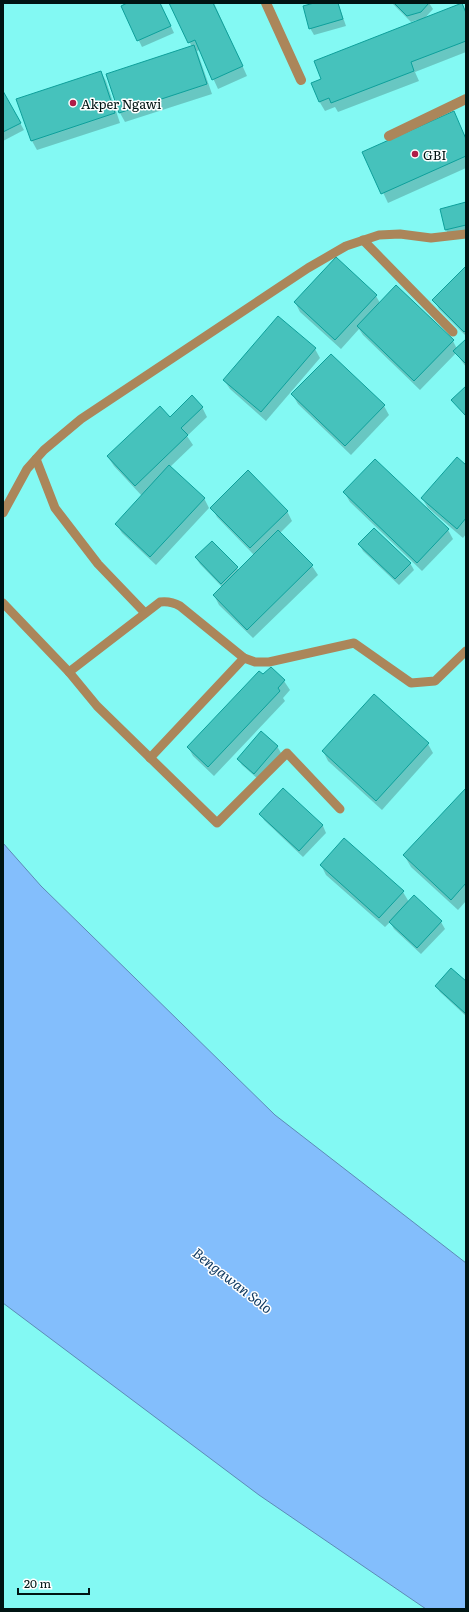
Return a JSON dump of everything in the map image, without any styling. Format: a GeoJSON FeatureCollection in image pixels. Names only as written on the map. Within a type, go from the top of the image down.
{"type":"FeatureCollection","features":[{"type":"Feature","properties":{"kind":"street"},"geometry":{"type":"LineString","coordinates":[[266,3],[301,80]]}},
{"type":"Feature","properties":{"kind":"street"},"geometry":{"type":"LineString","coordinates":[[389,136],[466,99]]}},
{"type":"Feature","properties":{"kind":"lane"},"geometry":{"type":"LineString","coordinates":[[3,513],[26,469],[44,450],[81,420],[308,268],[346,246],[379,235],[400,234],[431,238],[466,234]]}},
{"type":"Feature","properties":{"kind":"lane"},"geometry":{"type":"LineString","coordinates":[[362,240],[453,332]]}},
{"type":"Feature","properties":{"kind":"lane"},"geometry":{"type":"LineString","coordinates":[[36,459],[55,508],[98,564],[145,614]]}},
{"type":"Feature","properties":{"kind":"lane"},"geometry":{"type":"LineString","coordinates":[[69,672],[160,602],[174,602],[244,658],[255,662],[269,662],[354,643],[411,683],[435,681],[466,651]]}},
{"type":"Feature","properties":{"kind":"lane"},"geometry":{"type":"LineString","coordinates":[[3,603],[69,672],[97,706],[217,823],[287,753],[340,809]]}},
{"type":"Feature","properties":{"kind":"lane"},"geometry":{"type":"LineString","coordinates":[[150,758],[244,658]]}},
{"type":"Feature","properties":{"kind":"water","name":"Bengawan Solo"},"geometry":{"type":"Polygon","coordinates":[[[3,843],[41,886],[275,1115],[466,1263],[466,1609],[426,1609],[259,1495],[3,1303],[3,843]]]}},
{"type":"Feature","properties":{"kind":"building"},"geometry":{"type":"Polygon","coordinates":[[[127,3],[160,3],[171,26],[137,41],[121,6],[127,3]]]}},
{"type":"Feature","properties":{"kind":"building"},"geometry":{"type":"Polygon","coordinates":[[[169,3],[213,3],[243,66],[212,80],[195,40],[188,43],[169,3]]]}},
{"type":"Feature","properties":{"kind":"building"},"geometry":{"type":"Polygon","coordinates":[[[314,3],[338,3],[343,19],[309,29],[303,6],[314,3]]]}},
{"type":"Feature","properties":{"kind":"building"},"geometry":{"type":"Polygon","coordinates":[[[394,3],[429,3],[421,12],[407,16],[394,3]]]}},
{"type":"Feature","properties":{"kind":"building"},"geometry":{"type":"Polygon","coordinates":[[[462,3],[466,13],[466,41],[411,62],[414,71],[331,103],[329,98],[319,102],[311,83],[321,79],[314,61],[462,3]]]}},
{"type":"Feature","properties":{"kind":"building"},"geometry":{"type":"Polygon","coordinates":[[[194,45],[207,84],[119,113],[106,74],[194,45]]]}},
{"type":"Feature","properties":{"kind":"building"},"geometry":{"type":"Polygon","coordinates":[[[101,71],[115,113],[31,141],[16,99],[101,71]]]}},
{"type":"Feature","properties":{"kind":"building"},"geometry":{"type":"Polygon","coordinates":[[[3,91],[21,123],[3,132],[3,91]]]}},
{"type":"Feature","properties":{"kind":"building","name":"GBI"},"geometry":{"type":"Polygon","coordinates":[[[454,111],[466,139],[466,156],[381,194],[362,152],[454,111]]]}},
{"type":"Feature","properties":{"kind":"building"},"geometry":{"type":"Polygon","coordinates":[[[466,202],[466,225],[445,230],[440,209],[466,202]]]}},
{"type":"Feature","properties":{"kind":"building"},"geometry":{"type":"Polygon","coordinates":[[[336,257],[377,295],[335,340],[294,302],[336,257]]]}},
{"type":"Feature","properties":{"kind":"building"},"geometry":{"type":"Polygon","coordinates":[[[466,266],[466,330],[464,332],[432,300],[466,266]]]}},
{"type":"Feature","properties":{"kind":"building"},"geometry":{"type":"Polygon","coordinates":[[[396,285],[454,340],[414,381],[357,326],[396,285]]]}},
{"type":"Feature","properties":{"kind":"building"},"geometry":{"type":"Polygon","coordinates":[[[278,316],[316,348],[261,412],[223,380],[278,316]]]}},
{"type":"Feature","properties":{"kind":"building"},"geometry":{"type":"Polygon","coordinates":[[[466,339],[466,364],[453,351],[466,339]]]}},
{"type":"Feature","properties":{"kind":"building"},"geometry":{"type":"Polygon","coordinates":[[[331,354],[385,405],[345,446],[291,394],[331,354]]]}},
{"type":"Feature","properties":{"kind":"building"},"geometry":{"type":"Polygon","coordinates":[[[466,386],[466,416],[451,400],[466,386]]]}},
{"type":"Feature","properties":{"kind":"building"},"geometry":{"type":"Polygon","coordinates":[[[192,395],[203,407],[181,428],[188,435],[135,486],[107,456],[160,406],[170,417],[192,395]]]}},
{"type":"Feature","properties":{"kind":"building"},"geometry":{"type":"Polygon","coordinates":[[[457,457],[466,465],[466,518],[457,529],[421,498],[457,457]]]}},
{"type":"Feature","properties":{"kind":"building"},"geometry":{"type":"Polygon","coordinates":[[[375,459],[449,529],[417,563],[343,492],[375,459]]]}},
{"type":"Feature","properties":{"kind":"building"},"geometry":{"type":"Polygon","coordinates":[[[169,465],[205,498],[150,557],[115,524],[169,465]]]}},
{"type":"Feature","properties":{"kind":"building"},"geometry":{"type":"Polygon","coordinates":[[[248,470],[288,511],[250,548],[210,508],[248,470]]]}},
{"type":"Feature","properties":{"kind":"building"},"geometry":{"type":"Polygon","coordinates":[[[374,528],[411,563],[395,579],[358,544],[374,528]]]}},
{"type":"Feature","properties":{"kind":"building"},"geometry":{"type":"Polygon","coordinates":[[[278,530],[313,565],[247,630],[213,595],[278,530]]]}},
{"type":"Feature","properties":{"kind":"building"},"geometry":{"type":"Polygon","coordinates":[[[212,541],[238,567],[221,584],[195,557],[212,541]]]}},
{"type":"Feature","properties":{"kind":"building"},"geometry":{"type":"Polygon","coordinates":[[[271,667],[285,680],[278,688],[280,691],[208,767],[187,747],[259,671],[263,674],[271,667]]]}},
{"type":"Feature","properties":{"kind":"building"},"geometry":{"type":"Polygon","coordinates":[[[374,694],[429,743],[376,801],[322,751],[374,694]]]}},
{"type":"Feature","properties":{"kind":"building"},"geometry":{"type":"Polygon","coordinates":[[[261,731],[278,746],[254,774],[237,759],[261,731]]]}},
{"type":"Feature","properties":{"kind":"building"},"geometry":{"type":"Polygon","coordinates":[[[283,788],[323,825],[299,851],[259,814],[283,788]]]}},
{"type":"Feature","properties":{"kind":"building"},"geometry":{"type":"Polygon","coordinates":[[[466,788],[466,883],[451,900],[403,855],[466,788]]]}},
{"type":"Feature","properties":{"kind":"building"},"geometry":{"type":"Polygon","coordinates":[[[344,838],[404,891],[379,918],[320,865],[344,838]]]}},
{"type":"Feature","properties":{"kind":"building"},"geometry":{"type":"Polygon","coordinates":[[[414,895],[442,921],[417,948],[389,922],[414,895]]]}},
{"type":"Feature","properties":{"kind":"building"},"geometry":{"type":"Polygon","coordinates":[[[451,968],[466,981],[466,1014],[435,986],[451,968]]]}},
{"type":"Feature","properties":{"kind":"place","name":"Akper Ngawi"},"geometry":{"type":"Point","coordinates":[73,103]}},
{"type":"Feature","properties":{"kind":"place","name":"GBI"},"geometry":{"type":"Point","coordinates":[415,154]}}]}
